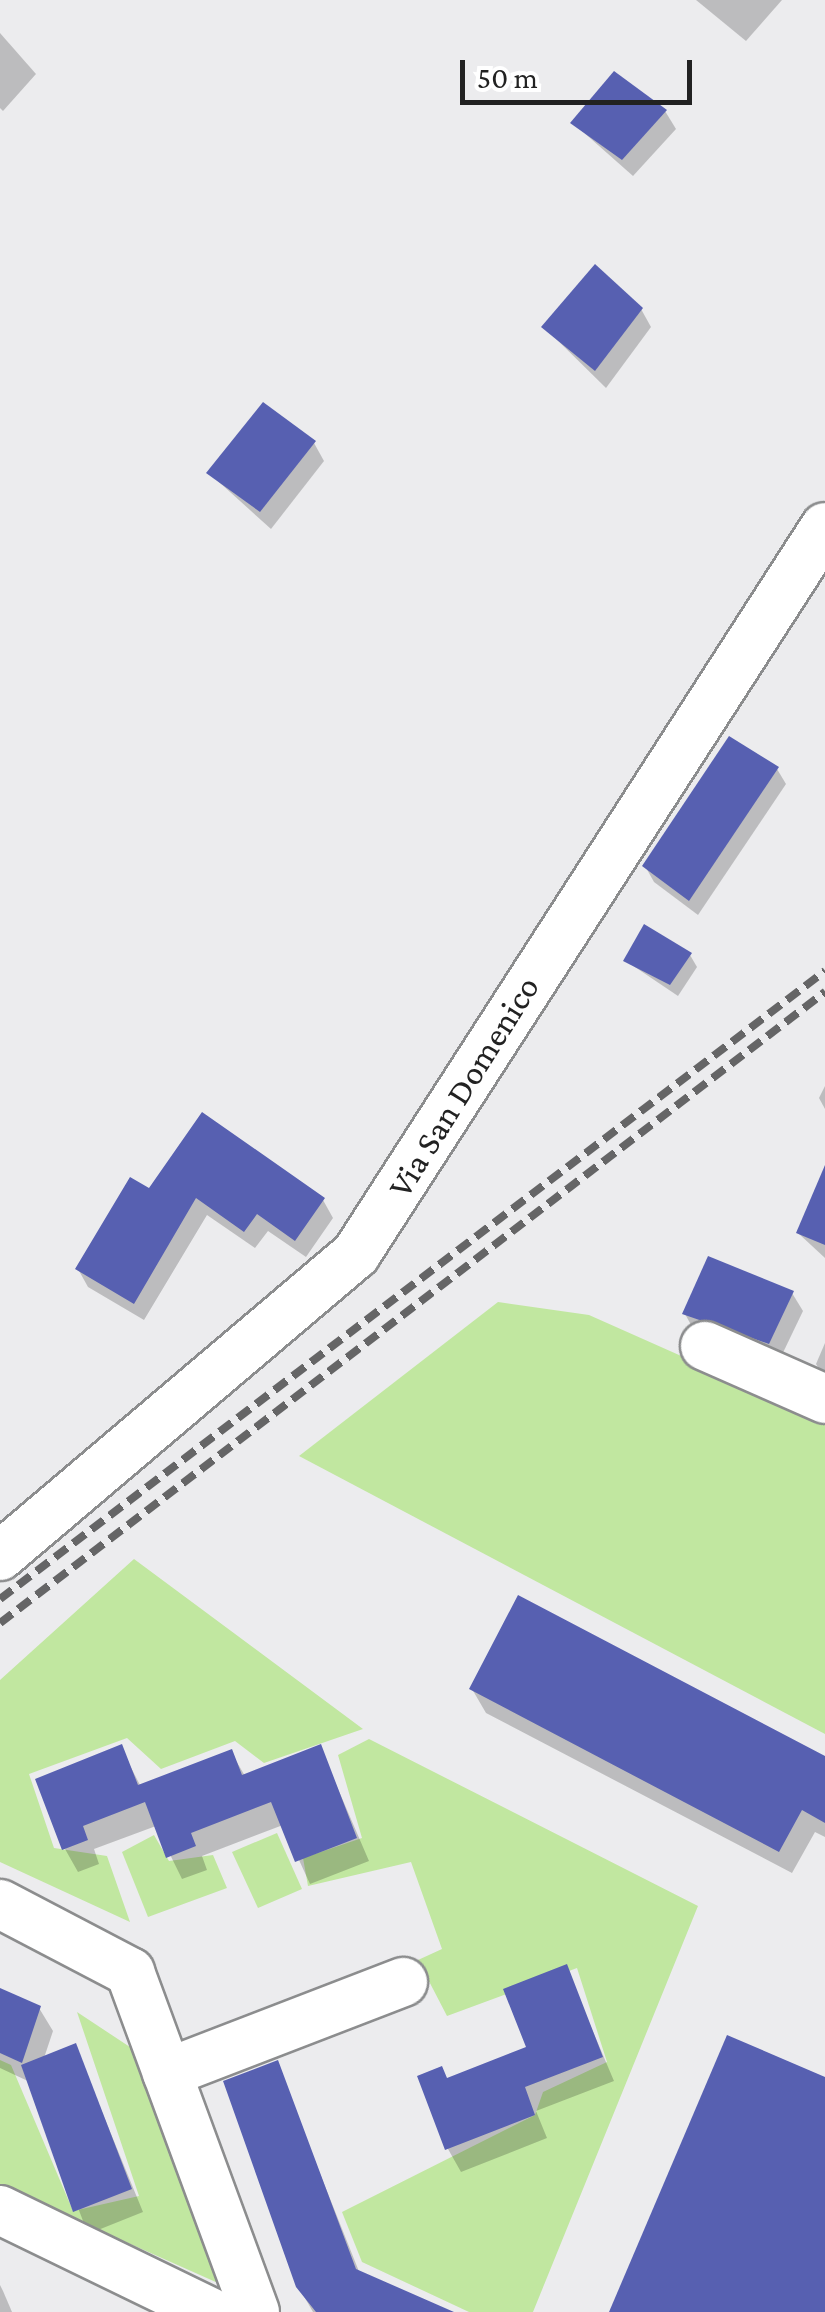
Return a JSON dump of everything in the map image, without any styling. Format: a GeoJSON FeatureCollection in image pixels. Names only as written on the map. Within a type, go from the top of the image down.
{"type":"FeatureCollection","features":[{"type":"Feature","properties":{"kind":"street","name":"Via San Domenico"},"geometry":{"type":"LineString","coordinates":[[0,1556],[356,1254],[825,527]]}},
{"type":"Feature","properties":{"kind":"street"},"geometry":{"type":"LineString","coordinates":[[705,1346],[825,1400]]}},
{"type":"Feature","properties":{"kind":"street"},"geometry":{"type":"LineString","coordinates":[[0,1904],[130,1972],[255,2312]]}},
{"type":"Feature","properties":{"kind":"street"},"geometry":{"type":"LineString","coordinates":[[167,2073],[403,1982]]}},
{"type":"Feature","properties":{"kind":"street"},"geometry":{"type":"LineString","coordinates":[[0,2210],[210,2312]]}},
{"type":"Feature","properties":{"kind":"green space"},"geometry":{"type":"Polygon","coordinates":[[[498,1302],[589,1315],[825,1420],[825,1734],[299,1456],[498,1302]]]}},
{"type":"Feature","properties":{"kind":"green space"},"geometry":{"type":"Polygon","coordinates":[[[134,1559],[363,1729],[264,1763],[235,1741],[161,1769],[127,1738],[29,1774],[54,1848],[107,1856],[130,1922],[0,1862],[0,1680],[134,1559]]]}},
{"type":"Feature","properties":{"kind":"green space"},"geometry":{"type":"Polygon","coordinates":[[[369,1739],[698,1906],[533,2312],[469,2312],[362,2262],[342,2212],[535,2115],[543,2092],[607,2062],[577,1968],[447,2016],[418,1960],[442,1949],[411,1862],[308,1886],[303,1858],[362,1838],[338,1755],[369,1739]]]}},
{"type":"Feature","properties":{"kind":"green space"},"geometry":{"type":"Polygon","coordinates":[[[277,1833],[302,1889],[258,1908],[232,1852],[277,1833]]]}},
{"type":"Feature","properties":{"kind":"green space"},"geometry":{"type":"Polygon","coordinates":[[[154,1835],[169,1861],[213,1855],[227,1888],[148,1917],[122,1852],[154,1835]]]}},
{"type":"Feature","properties":{"kind":"green space"},"geometry":{"type":"Polygon","coordinates":[[[77,2012],[136,2051],[218,2283],[0,2186],[0,2060],[11,2065],[73,2211],[139,2196],[77,2012]]]}},
{"type":"Feature","properties":{"kind":"building"},"geometry":{"type":"Polygon","coordinates":[[[614,71],[667,110],[622,160],[570,123],[614,71]]]}},
{"type":"Feature","properties":{"kind":"building"},"geometry":{"type":"Polygon","coordinates":[[[595,264],[643,308],[595,371],[541,327],[595,264]]]}},
{"type":"Feature","properties":{"kind":"building"},"geometry":{"type":"Polygon","coordinates":[[[263,402],[316,441],[260,512],[206,473],[263,402]]]}},
{"type":"Feature","properties":{"kind":"building"},"geometry":{"type":"Polygon","coordinates":[[[729,736],[779,767],[689,901],[642,866],[729,736]]]}},
{"type":"Feature","properties":{"kind":"building"},"geometry":{"type":"Polygon","coordinates":[[[644,924],[692,953],[670,985],[623,961],[644,924]]]}},
{"type":"Feature","properties":{"kind":"building"},"geometry":{"type":"Polygon","coordinates":[[[202,1112],[325,1198],[295,1241],[257,1214],[244,1232],[196,1198],[134,1304],[75,1269],[130,1177],[149,1188],[202,1112]]]}},
{"type":"Feature","properties":{"kind":"building"},"geometry":{"type":"Polygon","coordinates":[[[825,1165],[825,1245],[796,1233],[825,1165]]]}},
{"type":"Feature","properties":{"kind":"building"},"geometry":{"type":"Polygon","coordinates":[[[708,1256],[794,1291],[769,1344],[682,1314],[708,1256]]]}},
{"type":"Feature","properties":{"kind":"building"},"geometry":{"type":"Polygon","coordinates":[[[518,1595],[825,1756],[825,1823],[802,1810],[779,1852],[469,1689],[518,1595]]]}},
{"type":"Feature","properties":{"kind":"building"},"geometry":{"type":"Polygon","coordinates":[[[122,1744],[138,1785],[232,1749],[242,1775],[321,1744],[357,1838],[295,1862],[271,1802],[191,1833],[196,1846],[166,1858],[145,1802],[83,1826],[88,1840],[62,1850],[35,1779],[122,1744]]]}},
{"type":"Feature","properties":{"kind":"building"},"geometry":{"type":"Polygon","coordinates":[[[567,1964],[603,2057],[525,2087],[535,2115],[445,2150],[417,2076],[442,2066],[447,2078],[526,2047],[503,1989],[567,1964]]]}},
{"type":"Feature","properties":{"kind":"building"},"geometry":{"type":"Polygon","coordinates":[[[0,1988],[41,2006],[22,2063],[0,2053],[0,1988]]]}},
{"type":"Feature","properties":{"kind":"building"},"geometry":{"type":"Polygon","coordinates":[[[727,2035],[825,2077],[825,2312],[609,2312],[727,2035]]]}},
{"type":"Feature","properties":{"kind":"building"},"geometry":{"type":"Polygon","coordinates":[[[76,2043],[132,2189],[73,2212],[21,2065],[76,2043]]]}},
{"type":"Feature","properties":{"kind":"building"},"geometry":{"type":"Polygon","coordinates":[[[278,2060],[356,2269],[454,2312],[316,2312],[296,2287],[223,2081],[278,2060]]]}},
{"type":"Feature","properties":{"kind":"railway"},"geometry":{"type":"LineString","coordinates":[[0,1599],[825,971]]}},
{"type":"Feature","properties":{"kind":"railway"},"geometry":{"type":"LineString","coordinates":[[0,1623],[825,992]]}}]}
